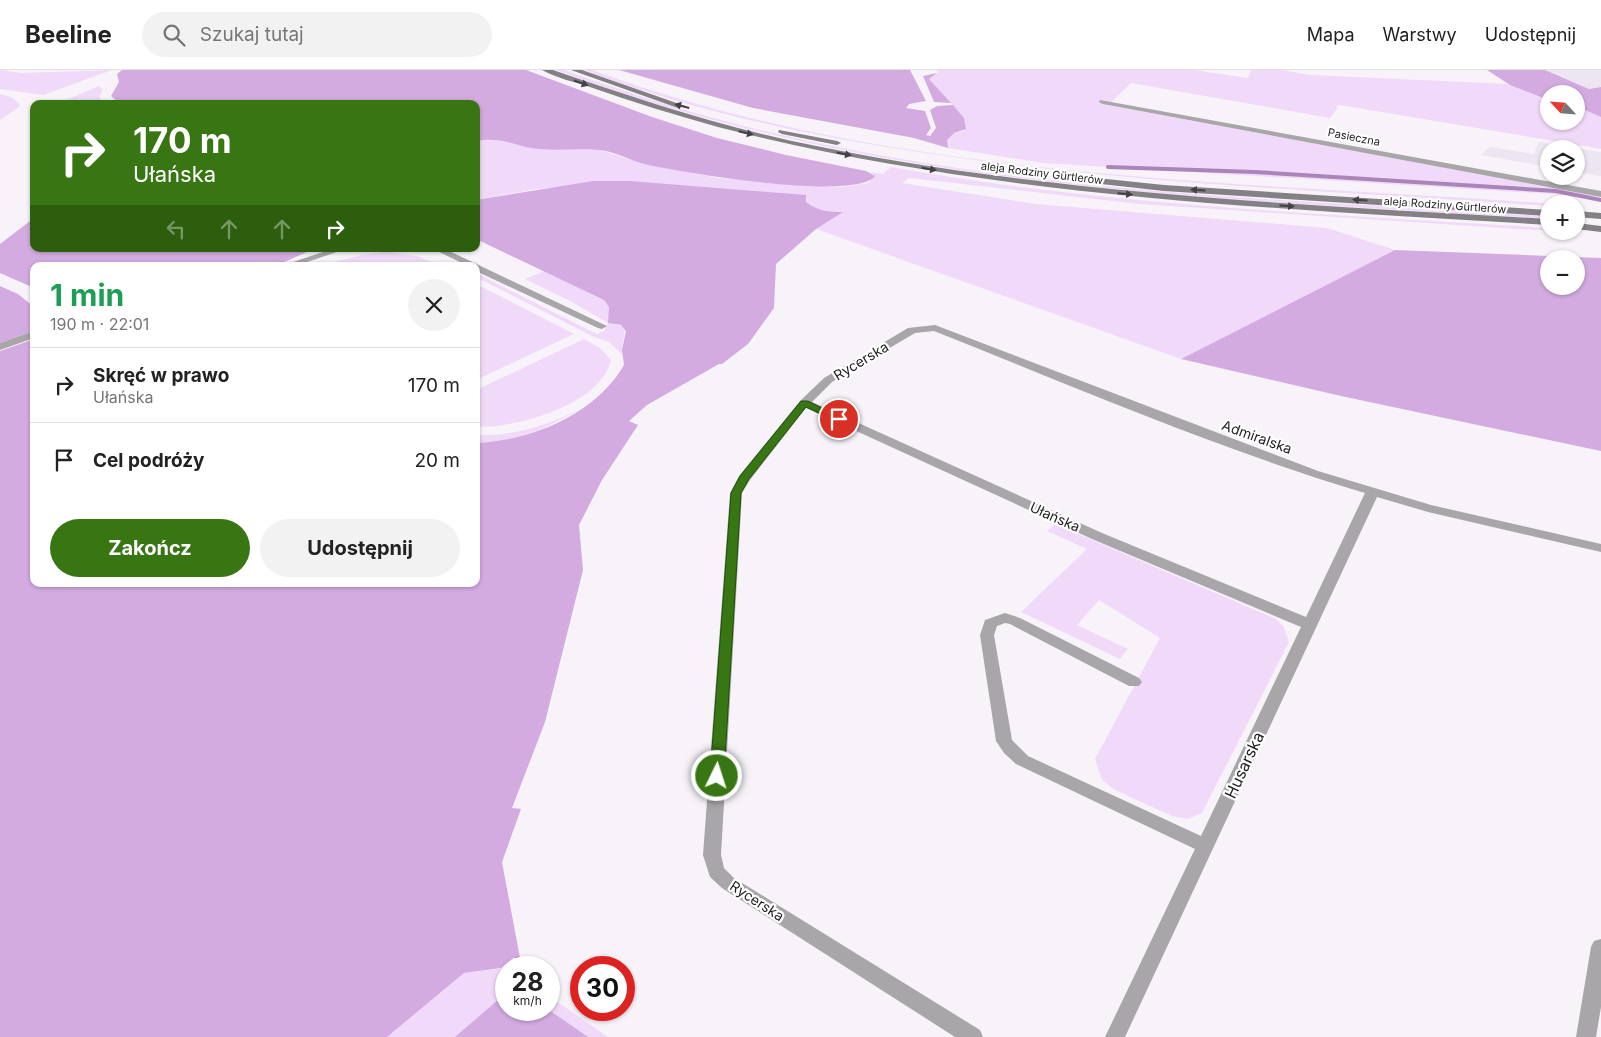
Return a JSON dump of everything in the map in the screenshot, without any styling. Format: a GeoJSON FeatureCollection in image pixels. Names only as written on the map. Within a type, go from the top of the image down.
{"type":"FeatureCollection","features":[{"type":"Feature","properties":{"kind":"main road","name":"aleja Rodziny Gürtlerów"},"geometry":{"type":"LineString","coordinates":[[546,70],[654,108],[734,130],[807,148],[973,176],[1163,197],[1540,222]]}},
{"type":"Feature","properties":{"kind":"main road","name":"aleja Rodziny Gürtlerów"},"geometry":{"type":"LineString","coordinates":[[575,70],[667,102],[734,121],[887,153],[980,168],[1164,188],[1540,212]]}},
{"type":"Feature","properties":{"kind":"main road"},"geometry":{"type":"LineString","coordinates":[[1585,214],[1601,215]]}},
{"type":"Feature","properties":{"kind":"main road"},"geometry":{"type":"LineString","coordinates":[[1585,226],[1601,227]]}},
{"type":"Feature","properties":{"kind":"street","name":"Pasieczna"},"geometry":{"type":"LineString","coordinates":[[1103,102],[1601,194]]}},
{"type":"Feature","properties":{"kind":"street"},"geometry":{"type":"LineString","coordinates":[[299,262],[331,252]]}},
{"type":"Feature","properties":{"kind":"street"},"geometry":{"type":"LineString","coordinates":[[445,252],[467,262]]}},
{"type":"Feature","properties":{"kind":"street"},"geometry":{"type":"LineString","coordinates":[[480,268],[602,326]]}},
{"type":"Feature","properties":{"kind":"street","name":"Admiralska"},"geometry":{"type":"LineString","coordinates":[[912,330],[922,328],[940,330],[1200,432],[1372,493],[1601,548]]}},
{"type":"Feature","properties":{"kind":"street","name":"Rycerska"},"geometry":{"type":"LineString","coordinates":[[912,330],[828,380],[804,403],[744,478],[736,493],[712,855],[716,872],[728,883],[973,1037]]}},
{"type":"Feature","properties":{"kind":"street"},"geometry":{"type":"LineString","coordinates":[[0,346],[30,335]]}},
{"type":"Feature","properties":{"kind":"street","name":"Ułańska"},"geometry":{"type":"LineString","coordinates":[[804,403],[1098,536],[1309,624]]}},
{"type":"Feature","properties":{"kind":"street","name":"Husarska"},"geometry":{"type":"LineString","coordinates":[[1115,1037],[1372,493]]}},
{"type":"Feature","properties":{"kind":"street"},"geometry":{"type":"LineString","coordinates":[[1134,682],[1014,621],[1006,618],[990,623],[987,635],[1004,741],[1010,749],[1022,760],[1206,846]]}},
{"type":"Feature","properties":{"kind":"street"},"geometry":{"type":"LineString","coordinates":[[1586,1037],[1601,947]]}},
{"type":"Feature","properties":{"kind":"shaded area"},"geometry":{"type":"Polygon","coordinates":[[[0,70],[22,73],[112,70],[43,95],[0,89],[0,70]]]}},
{"type":"Feature","properties":{"kind":"shaded area"},"geometry":{"type":"Polygon","coordinates":[[[122,70],[526,70],[652,117],[717,138],[786,155],[866,171],[875,176],[861,183],[836,186],[766,183],[663,168],[600,150],[539,149],[495,140],[480,141],[480,100],[116,100],[111,96],[119,82],[117,74],[122,70]]]}},
{"type":"Feature","properties":{"kind":"shaded area"},"geometry":{"type":"Polygon","coordinates":[[[556,70],[564,70],[606,85],[732,123],[832,146],[933,164],[1035,178],[1138,189],[1540,215],[1540,218],[1297,204],[1046,182],[923,164],[799,141],[677,110],[556,70]]]}},
{"type":"Feature","properties":{"kind":"shaded area"},"geometry":{"type":"Polygon","coordinates":[[[584,70],[592,70],[708,107],[826,135],[946,155],[1067,170],[1189,181],[1540,203],[1540,205],[1220,185],[1056,170],[974,160],[893,148],[775,126],[698,107],[622,84],[584,70]]]}},
{"type":"Feature","properties":{"kind":"shaded area"},"geometry":{"type":"Polygon","coordinates":[[[619,70],[910,70],[926,101],[909,104],[906,108],[925,111],[931,128],[926,135],[930,136],[936,128],[930,110],[937,106],[953,105],[964,118],[966,129],[954,133],[947,140],[948,148],[914,138],[753,108],[619,70]]]}},
{"type":"Feature","properties":{"kind":"shaded area"},"geometry":{"type":"Polygon","coordinates":[[[934,70],[1194,70],[1248,78],[1251,70],[1282,70],[1311,75],[1509,84],[1540,93],[1540,130],[1585,130],[1585,106],[1601,110],[1601,149],[1585,146],[1585,140],[1548,140],[1340,105],[1335,106],[1338,107],[1330,118],[1131,83],[1108,105],[1601,197],[1044,163],[948,148],[946,140],[954,133],[964,131],[964,118],[929,79],[939,72],[934,70]]]}},
{"type":"Feature","properties":{"kind":"shaded area"},"geometry":{"type":"Polygon","coordinates":[[[1487,70],[1545,70],[1580,85],[1540,85],[1540,97],[1510,85],[1487,70]]]}},
{"type":"Feature","properties":{"kind":"shaded area"},"geometry":{"type":"Polygon","coordinates":[[[1545,70],[1601,70],[1601,87],[1589,89],[1585,87],[1585,85],[1580,85],[1545,70]]]}},
{"type":"Feature","properties":{"kind":"shaded area"},"geometry":{"type":"Polygon","coordinates":[[[937,73],[929,79],[951,103],[934,102],[923,76],[937,73]]]}},
{"type":"Feature","properties":{"kind":"shaded area"},"geometry":{"type":"Polygon","coordinates":[[[99,86],[103,90],[99,97],[102,100],[66,100],[99,86]]]}},
{"type":"Feature","properties":{"kind":"shaded area"},"geometry":{"type":"Polygon","coordinates":[[[1585,87],[1589,89],[1601,87],[1601,117],[1585,110],[1585,87]]]}},
{"type":"Feature","properties":{"kind":"shaded area"},"geometry":{"type":"Polygon","coordinates":[[[0,94],[11,97],[20,104],[19,107],[0,120],[0,94]]]}},
{"type":"Feature","properties":{"kind":"shaded area"},"geometry":{"type":"Polygon","coordinates":[[[494,139],[528,147],[600,150],[644,164],[719,178],[842,187],[869,183],[873,173],[866,171],[883,174],[891,167],[1054,191],[1137,200],[1301,213],[1540,227],[1540,230],[1139,204],[909,178],[902,183],[1036,204],[1327,228],[1395,250],[1181,359],[816,229],[841,212],[818,209],[806,202],[807,199],[618,181],[537,189],[480,199],[480,141],[494,139]]]}},
{"type":"Feature","properties":{"kind":"shaded area"},"geometry":{"type":"Polygon","coordinates":[[[1540,142],[1540,165],[1481,155],[1490,147],[1534,154],[1540,142]]]}},
{"type":"Feature","properties":{"kind":"shaded area"},"geometry":{"type":"Polygon","coordinates":[[[1585,149],[1601,152],[1601,176],[1585,173],[1585,149]]]}},
{"type":"Feature","properties":{"kind":"shaded area"},"geometry":{"type":"Polygon","coordinates":[[[593,181],[630,181],[806,195],[806,202],[819,209],[843,212],[816,229],[776,264],[774,308],[748,344],[722,364],[647,405],[629,421],[638,425],[602,480],[579,525],[583,570],[545,722],[512,808],[521,809],[502,862],[520,956],[495,956],[495,969],[464,973],[387,1037],[0,1037],[0,351],[30,340],[30,587],[480,587],[480,443],[518,437],[540,430],[560,422],[597,398],[624,365],[622,350],[626,331],[621,325],[608,323],[609,307],[604,300],[480,241],[480,199],[593,181]]]}},
{"type":"Feature","properties":{"kind":"shaded area"},"geometry":{"type":"Polygon","coordinates":[[[30,221],[30,252],[307,252],[284,262],[30,262],[30,286],[0,273],[0,244],[30,221]]]}},
{"type":"Feature","properties":{"kind":"shaded area"},"geometry":{"type":"Polygon","coordinates":[[[1395,250],[1540,256],[1540,295],[1585,295],[1585,257],[1601,258],[1601,451],[1341,396],[1181,359],[1395,250]]]}},
{"type":"Feature","properties":{"kind":"shaded area"},"geometry":{"type":"Polygon","coordinates":[[[386,252],[417,256],[431,262],[335,262],[361,255],[386,252]]]}},
{"type":"Feature","properties":{"kind":"shaded area"},"geometry":{"type":"Polygon","coordinates":[[[545,271],[604,300],[609,307],[609,323],[625,327],[623,355],[609,342],[594,337],[480,279],[480,275],[597,334],[604,331],[608,323],[572,302],[525,279],[545,271]]]}},
{"type":"Feature","properties":{"kind":"shaded area"},"geometry":{"type":"Polygon","coordinates":[[[0,286],[18,294],[30,304],[30,332],[0,343],[0,286]]]}},
{"type":"Feature","properties":{"kind":"shaded area"},"geometry":{"type":"Polygon","coordinates":[[[480,286],[574,334],[480,378],[480,286]]]}},
{"type":"Feature","properties":{"kind":"shaded area"},"geometry":{"type":"Polygon","coordinates":[[[584,339],[600,348],[611,360],[604,376],[591,390],[574,401],[555,411],[513,423],[480,427],[480,388],[584,339]]]}},
{"type":"Feature","properties":{"kind":"shaded area"},"geometry":{"type":"Polygon","coordinates":[[[576,411],[528,434],[480,443],[480,435],[515,432],[552,421],[576,411]]]}},
{"type":"Feature","properties":{"kind":"shaded area"},"geometry":{"type":"Polygon","coordinates":[[[1055,524],[1276,619],[1284,627],[1289,642],[1202,813],[1188,819],[1172,816],[1115,790],[1102,780],[1095,759],[1160,638],[1099,600],[1077,625],[1128,649],[1120,659],[1021,612],[1087,549],[1047,531],[1055,524]]]}},
{"type":"Feature","properties":{"kind":"shaded area"},"geometry":{"type":"Polygon","coordinates":[[[495,969],[495,1021],[560,1021],[560,1004],[570,1011],[570,1021],[585,1021],[608,1037],[387,1037],[464,973],[495,969]]]}},
{"type":"Feature","properties":{"kind":"shaded area"},"geometry":{"type":"Polygon","coordinates":[[[495,1002],[495,1021],[560,1021],[560,1018],[588,1037],[455,1037],[495,1002]]]}},
{"type":"Feature","properties":{"kind":"waterway"},"geometry":{"type":"LineString","coordinates":[[1108,167],[1255,172],[1556,191],[1601,200]]}},
{"type":"Feature","properties":{"kind":"route"},"geometry":{"type":"LineString","coordinates":[[717,776],[736,493],[744,478],[804,403],[839,419]]}}]}
